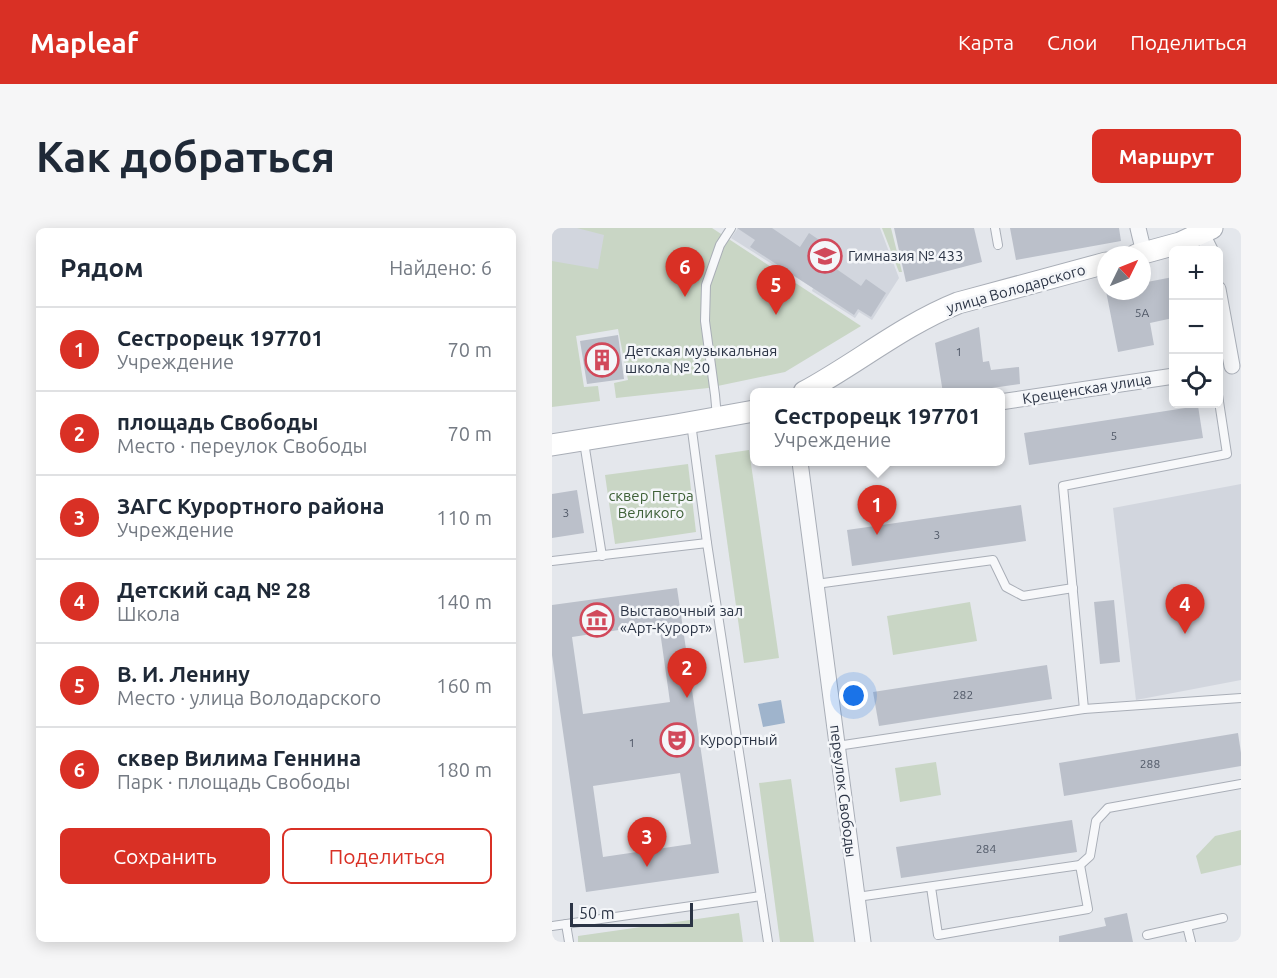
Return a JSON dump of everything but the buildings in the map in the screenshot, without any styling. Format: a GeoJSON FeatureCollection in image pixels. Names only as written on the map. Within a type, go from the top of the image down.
{"type":"FeatureCollection","features":[{"type":"Feature","properties":{"kind":"main road"},"geometry":{"type":"LineString","coordinates":[[1151,251],[1208,237]]}},
{"type":"Feature","properties":{"kind":"main road","name":"улица Володарского"},"geometry":{"type":"LineString","coordinates":[[813,388],[935,312],[958,303],[1097,265]]}},
{"type":"Feature","properties":{"kind":"main road"},"geometry":{"type":"LineString","coordinates":[[552,445],[750,412]]}},
{"type":"Feature","properties":{"kind":"street"},"geometry":{"type":"LineString","coordinates":[[1138,228],[1139,246]]}},
{"type":"Feature","properties":{"kind":"street"},"geometry":{"type":"LineString","coordinates":[[1220,300],[1230,367]]}},
{"type":"Feature","properties":{"kind":"street","name":"Крещенская улица"},"geometry":{"type":"LineString","coordinates":[[1005,401],[1169,377]]}},
{"type":"Feature","properties":{"kind":"street","name":"переулок Свободы"},"geometry":{"type":"LineString","coordinates":[[801,466],[863,942]]}},
{"type":"Feature","properties":{"kind":"lane"},"geometry":{"type":"LineString","coordinates":[[717,418],[705,321],[706,285],[720,245],[731,228]]}},
{"type":"Feature","properties":{"kind":"lane"},"geometry":{"type":"LineString","coordinates":[[995,228],[998,245]]}},
{"type":"Feature","properties":{"kind":"lane"},"geometry":{"type":"LineString","coordinates":[[1084,709],[1063,486],[1227,454],[1220,408]]}},
{"type":"Feature","properties":{"kind":"lane"},"geometry":{"type":"LineString","coordinates":[[691,423],[768,942]]}},
{"type":"Feature","properties":{"kind":"lane"},"geometry":{"type":"LineString","coordinates":[[584,440],[602,556]]}},
{"type":"Feature","properties":{"kind":"lane"},"geometry":{"type":"LineString","coordinates":[[552,561],[707,543]]}},
{"type":"Feature","properties":{"kind":"lane"},"geometry":{"type":"LineString","coordinates":[[816,584],[993,560],[1006,587],[1023,596],[1073,588]]}},
{"type":"Feature","properties":{"kind":"lane"},"geometry":{"type":"LineString","coordinates":[[837,746],[1084,709],[1241,698]]}},
{"type":"Feature","properties":{"kind":"lane"},"geometry":{"type":"LineString","coordinates":[[857,897],[1080,865],[1090,856],[1096,821],[1108,807],[1241,784]]}},
{"type":"Feature","properties":{"kind":"lane"},"geometry":{"type":"LineString","coordinates":[[931,887],[938,935],[1088,909],[1080,865]]}},
{"type":"Feature","properties":{"kind":"lane"},"geometry":{"type":"LineString","coordinates":[[552,926],[761,896]]}},
{"type":"Feature","properties":{"kind":"lane"},"geometry":{"type":"LineString","coordinates":[[1147,935],[1223,918]]}},
{"type":"Feature","properties":{"kind":"lane"},"geometry":{"type":"LineString","coordinates":[[566,924],[569,942]]}},
{"type":"Feature","properties":{"kind":"lane"},"geometry":{"type":"LineString","coordinates":[[1187,926],[1191,942]]}},
{"type":"Feature","properties":{"kind":"shaded area"},"geometry":{"type":"Polygon","coordinates":[[[552,228],[633,228],[552,334],[552,228]]]}},
{"type":"Feature","properties":{"kind":"shaded area","name":"Гимназия № 433"},"geometry":{"type":"Polygon","coordinates":[[[738,228],[880,228],[899,278],[872,320],[859,312],[855,318],[812,291],[813,288],[731,238],[738,228]]]}},
{"type":"Feature","properties":{"kind":"shaded area"},"geometry":{"type":"Polygon","coordinates":[[[1241,484],[1241,680],[1136,700],[1113,508],[1241,484]]]}},
{"type":"Feature","properties":{"kind":"green space"},"geometry":{"type":"Polygon","coordinates":[[[577,228],[712,228],[861,326],[785,372],[708,388],[616,398],[614,383],[628,380],[618,329],[576,336],[584,387],[598,386],[600,401],[552,407],[552,261],[598,269],[604,235],[577,228]]]}},
{"type":"Feature","properties":{"kind":"green space"},"geometry":{"type":"Polygon","coordinates":[[[882,228],[891,228],[902,272],[899,272],[882,228]]]}},
{"type":"Feature","properties":{"kind":"green space","name":"сквер Петра Великого"},"geometry":{"type":"Polygon","coordinates":[[[749,450],[779,658],[744,663],[715,455],[749,450]]]}},
{"type":"Feature","properties":{"kind":"green space","name":"сквер Петра Великого"},"geometry":{"type":"Polygon","coordinates":[[[688,464],[696,532],[615,544],[605,475],[688,464]]]}},
{"type":"Feature","properties":{"kind":"green space"},"geometry":{"type":"Polygon","coordinates":[[[970,602],[977,641],[893,655],[887,616],[970,602]]]}},
{"type":"Feature","properties":{"kind":"green space"},"geometry":{"type":"Polygon","coordinates":[[[936,762],[941,795],[900,802],[895,768],[936,762]]]}},
{"type":"Feature","properties":{"kind":"green space"},"geometry":{"type":"Polygon","coordinates":[[[791,779],[814,942],[780,942],[759,783],[791,779]]]}},
{"type":"Feature","properties":{"kind":"green space"},"geometry":{"type":"Polygon","coordinates":[[[1241,830],[1241,865],[1201,874],[1196,856],[1215,836],[1241,830]]]}},
{"type":"Feature","properties":{"kind":"green space"},"geometry":{"type":"Polygon","coordinates":[[[739,913],[743,942],[578,942],[578,936],[739,913]]]}},
{"type":"Feature","properties":{"kind":"water"},"geometry":{"type":"Polygon","coordinates":[[[781,700],[785,723],[763,727],[758,704],[781,700]]]}},
{"type":"Feature","properties":{"kind":"place","name":"Гимназия № 433"},"geometry":{"type":"Point","coordinates":[825,256]}},
{"type":"Feature","properties":{"kind":"place","name":"сквер Вилима Геннина"},"geometry":{"type":"Point","coordinates":[685,297]}},
{"type":"Feature","properties":{"kind":"place","name":"В. И. Ленину"},"geometry":{"type":"Point","coordinates":[776,315]}},
{"type":"Feature","properties":{"kind":"place","name":"Детская музыкальная школа № 20"},"geometry":{"type":"Point","coordinates":[602,360]}},
{"type":"Feature","properties":{"kind":"place","name":"Сестрорецк 197701"},"geometry":{"type":"Point","coordinates":[877,535]}},
{"type":"Feature","properties":{"kind":"place","name":"Выставочный зал «Арт-Курорт»"},"geometry":{"type":"Point","coordinates":[597,620]}},
{"type":"Feature","properties":{"kind":"place","name":"Детский сад № 28"},"geometry":{"type":"Point","coordinates":[1185,634]}},
{"type":"Feature","properties":{"kind":"place","name":"площадь Свободы"},"geometry":{"type":"Point","coordinates":[687,698]}},
{"type":"Feature","properties":{"kind":"place","name":"Курортный"},"geometry":{"type":"Point","coordinates":[677,740]}},
{"type":"Feature","properties":{"kind":"place","name":"ЗАГС Курортного района"},"geometry":{"type":"Point","coordinates":[647,867]}}]}
